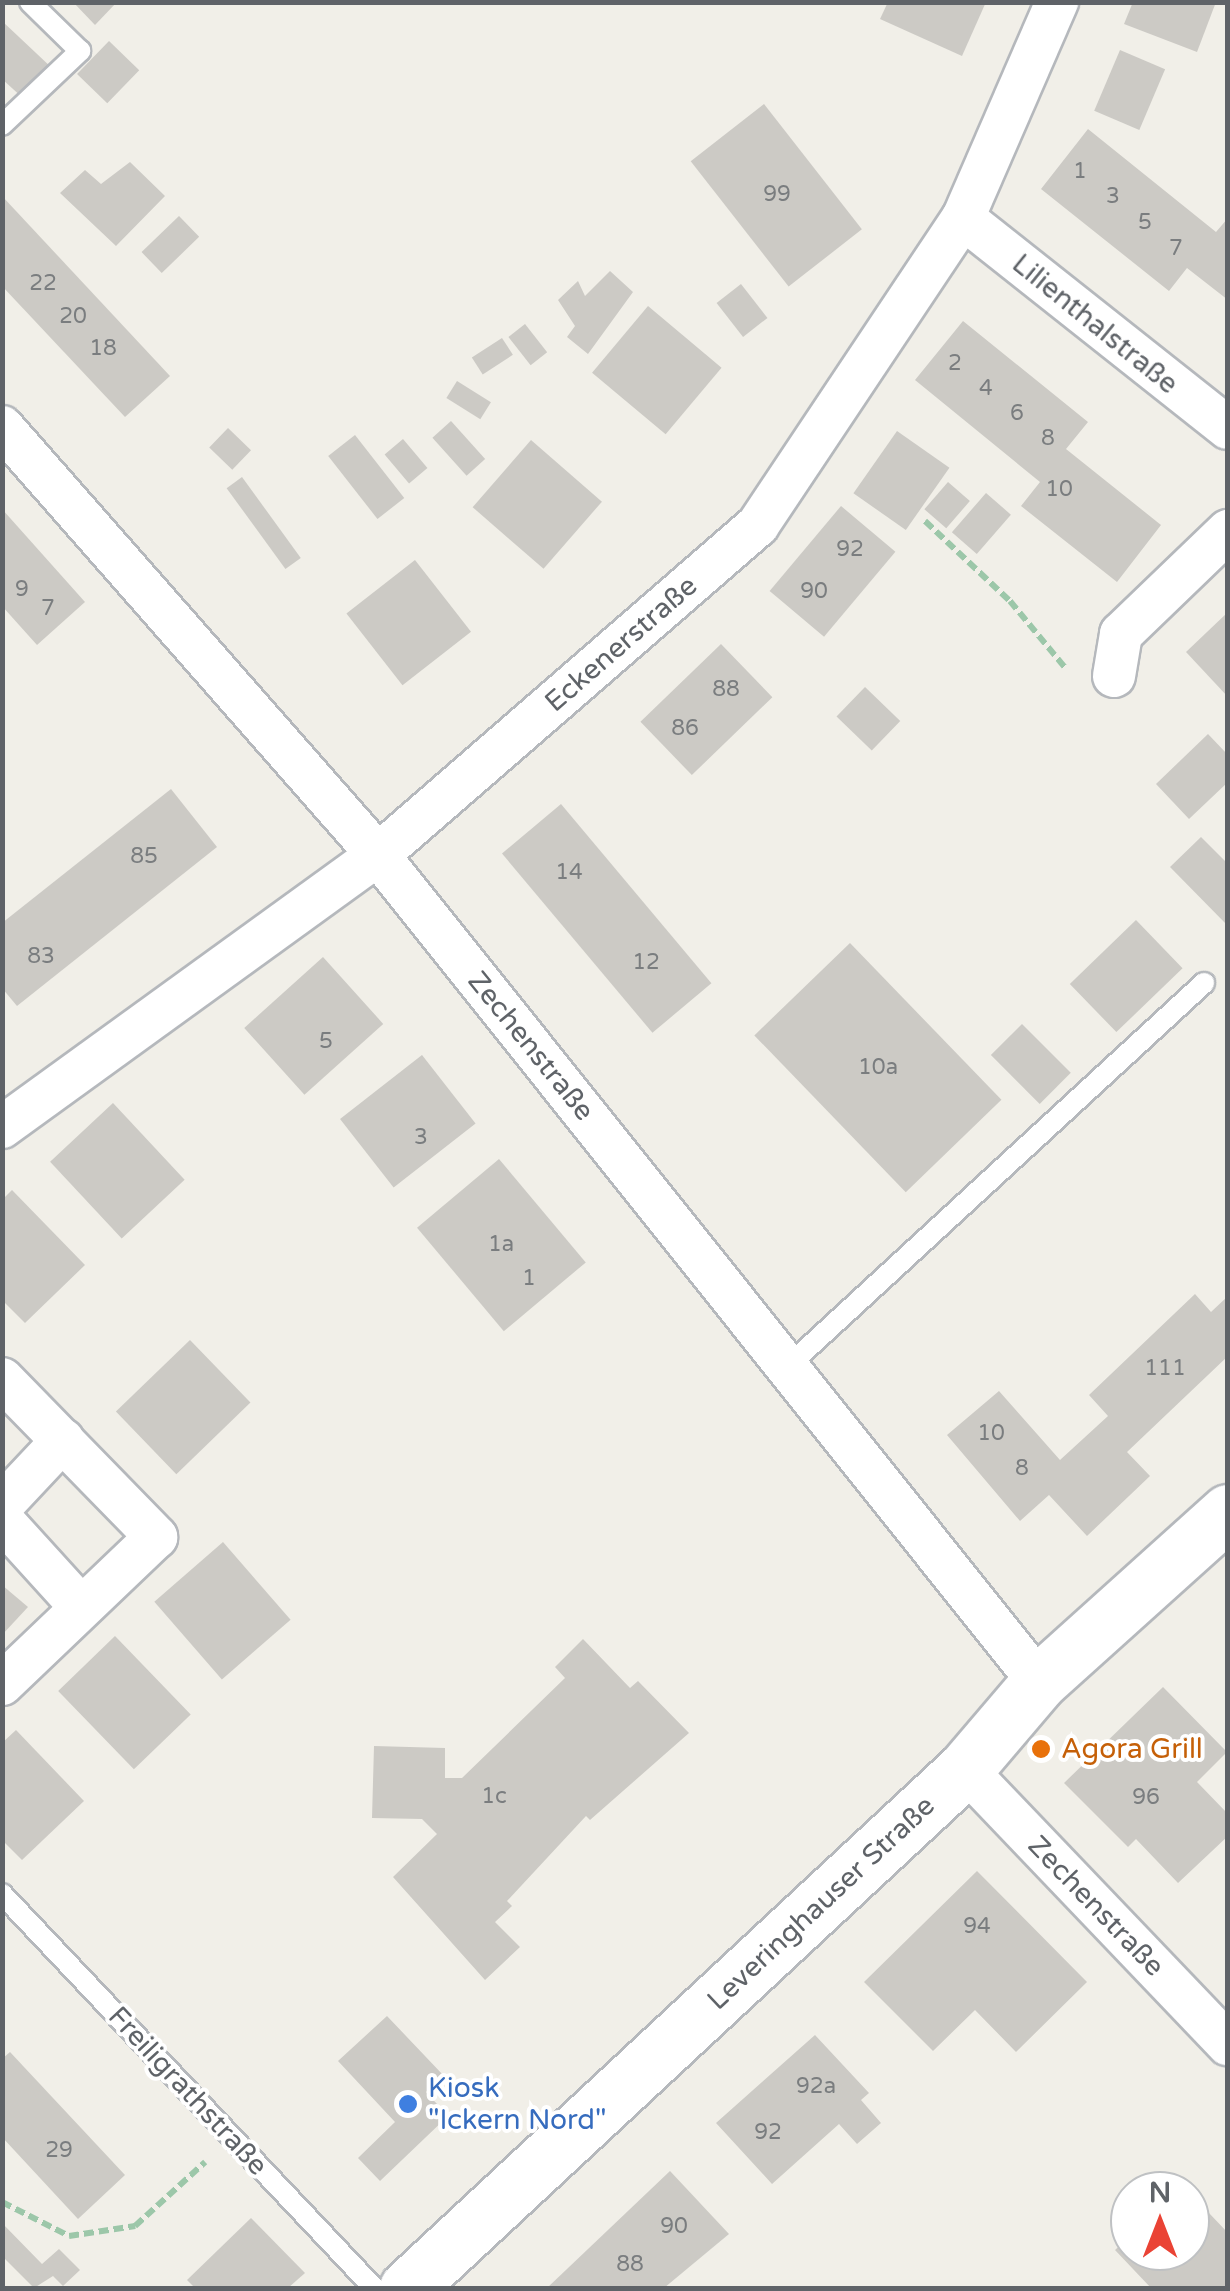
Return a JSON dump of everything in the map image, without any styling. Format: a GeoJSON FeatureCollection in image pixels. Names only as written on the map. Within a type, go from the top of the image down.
{"type":"FeatureCollection","features":[{"type":"Feature","properties":{"kind":"main road","name":"Leveringhauser Straße"},"geometry":{"type":"LineString","coordinates":[[407,2288],[966,1769],[1038,1682],[1228,1512]]}},
{"type":"Feature","properties":{"kind":"street","name":"Eckenerstraße"},"geometry":{"type":"LineString","coordinates":[[2,1128],[378,855],[758,526],[963,218],[1057,2]]}},
{"type":"Feature","properties":{"kind":"street","name":"Lilienthalstraße"},"geometry":{"type":"LineString","coordinates":[[963,218],[1228,428]]}},
{"type":"Feature","properties":{"kind":"street","name":"Zechenstraße"},"geometry":{"type":"LineString","coordinates":[[2,428],[378,855],[1038,1682]]}},
{"type":"Feature","properties":{"kind":"street"},"geometry":{"type":"LineString","coordinates":[[1114,676],[1121,634],[1228,530]]}},
{"type":"Feature","properties":{"kind":"street"},"geometry":{"type":"LineString","coordinates":[[2,1379],[156,1537],[2,1684]]}},
{"type":"Feature","properties":{"kind":"street"},"geometry":{"type":"LineString","coordinates":[[2,1504],[62,1440]]}},
{"type":"Feature","properties":{"kind":"street"},"geometry":{"type":"LineString","coordinates":[[2,1520],[80,1606]]}},
{"type":"Feature","properties":{"kind":"street","name":"Zechenstraße"},"geometry":{"type":"LineString","coordinates":[[966,1769],[1228,2044]]}},
{"type":"Feature","properties":{"kind":"lane"},"geometry":{"type":"LineString","coordinates":[[2,125],[80,50],[30,2]]}},
{"type":"Feature","properties":{"kind":"lane"},"geometry":{"type":"LineString","coordinates":[[787,1367],[1204,983]]}},
{"type":"Feature","properties":{"kind":"lane","name":"Freiligrathstraße"},"geometry":{"type":"LineString","coordinates":[[2,1894],[374,2288]]}},
{"type":"Feature","properties":{"kind":"path"},"geometry":{"type":"LineString","coordinates":[[925,521],[1010,600],[1060,670],[1114,676]]}},
{"type":"Feature","properties":{"kind":"path"},"geometry":{"type":"LineString","coordinates":[[2,2202],[69,2236],[135,2226],[229,2136]]}},
{"type":"Feature","properties":{"kind":"building"},"geometry":{"type":"Polygon","coordinates":[[[73,2],[117,2],[95,25],[73,2]]]}},
{"type":"Feature","properties":{"kind":"building"},"geometry":{"type":"Polygon","coordinates":[[[888,2],[986,2],[962,56],[880,19],[888,2]]]}},
{"type":"Feature","properties":{"kind":"building"},"geometry":{"type":"Polygon","coordinates":[[[1133,2],[1216,2],[1197,52],[1124,24],[1133,2]]]}},
{"type":"Feature","properties":{"kind":"building"},"geometry":{"type":"Polygon","coordinates":[[[2,21],[53,69],[24,99],[2,79],[2,21]]]}},
{"type":"Feature","properties":{"kind":"building"},"geometry":{"type":"Polygon","coordinates":[[[109,41],[139,70],[107,103],[77,74],[109,41]]]}},
{"type":"Feature","properties":{"kind":"building"},"geometry":{"type":"Polygon","coordinates":[[[1120,50],[1165,69],[1139,130],[1094,111],[1120,50]]]}},
{"type":"Feature","properties":{"kind":"building"},"geometry":{"type":"Polygon","coordinates":[[[764,104],[862,229],[789,287],[691,161],[764,104]]]}},
{"type":"Feature","properties":{"kind":"building"},"geometry":{"type":"Polygon","coordinates":[[[1088,129],[1216,232],[1228,218],[1228,300],[1187,268],[1169,291],[1041,189],[1088,129]]]}},
{"type":"Feature","properties":{"kind":"building"},"geometry":{"type":"Polygon","coordinates":[[[130,162],[165,196],[116,246],[60,193],[85,170],[101,184],[130,162]]]}},
{"type":"Feature","properties":{"kind":"building"},"geometry":{"type":"Polygon","coordinates":[[[2,196],[170,376],[125,417],[2,286],[2,196]]]}},
{"type":"Feature","properties":{"kind":"building"},"geometry":{"type":"Polygon","coordinates":[[[179,216],[199,237],[162,273],[142,252],[179,216]]]}},
{"type":"Feature","properties":{"kind":"building"},"geometry":{"type":"Polygon","coordinates":[[[610,271],[633,292],[588,354],[567,337],[575,326],[558,300],[578,281],[585,296],[610,271]]]}},
{"type":"Feature","properties":{"kind":"building"},"geometry":{"type":"Polygon","coordinates":[[[741,284],[767,318],[743,337],[717,303],[741,284]]]}},
{"type":"Feature","properties":{"kind":"building"},"geometry":{"type":"Polygon","coordinates":[[[648,306],[722,368],[666,434],[592,373],[648,306]]]}},
{"type":"Feature","properties":{"kind":"building"},"geometry":{"type":"Polygon","coordinates":[[[963,321],[1088,422],[1066,449],[1161,525],[1117,582],[1021,506],[1040,482],[915,380],[963,321]]]}},
{"type":"Feature","properties":{"kind":"building"},"geometry":{"type":"Polygon","coordinates":[[[525,324],[547,352],[531,365],[508,337],[525,324]]]}},
{"type":"Feature","properties":{"kind":"building"},"geometry":{"type":"Polygon","coordinates":[[[502,338],[513,355],[483,374],[472,358],[502,338]]]}},
{"type":"Feature","properties":{"kind":"building"},"geometry":{"type":"Polygon","coordinates":[[[457,381],[491,402],[480,419],[446,398],[457,381]]]}},
{"type":"Feature","properties":{"kind":"building"},"geometry":{"type":"Polygon","coordinates":[[[451,421],[485,459],[467,476],[432,438],[451,421]]]}},
{"type":"Feature","properties":{"kind":"building"},"geometry":{"type":"Polygon","coordinates":[[[228,428],[251,450],[232,470],[209,447],[228,428]]]}},
{"type":"Feature","properties":{"kind":"building"},"geometry":{"type":"Polygon","coordinates":[[[897,431],[949,468],[906,530],[853,493],[897,431]]]}},
{"type":"Feature","properties":{"kind":"building"},"geometry":{"type":"Polygon","coordinates":[[[355,435],[404,498],[377,519],[328,456],[355,435]]]}},
{"type":"Feature","properties":{"kind":"building"},"geometry":{"type":"Polygon","coordinates":[[[403,439],[427,468],[409,484],[385,454],[403,439]]]}},
{"type":"Feature","properties":{"kind":"building"},"geometry":{"type":"Polygon","coordinates":[[[531,440],[602,502],[544,569],[473,507],[531,440]]]}},
{"type":"Feature","properties":{"kind":"building"},"geometry":{"type":"Polygon","coordinates":[[[242,477],[301,558],[285,569],[227,488],[242,477]]]}},
{"type":"Feature","properties":{"kind":"building"},"geometry":{"type":"Polygon","coordinates":[[[948,482],[970,501],[946,528],[924,509],[948,482]]]}},
{"type":"Feature","properties":{"kind":"building"},"geometry":{"type":"Polygon","coordinates":[[[986,493],[1011,515],[977,554],[952,532],[986,493]]]}},
{"type":"Feature","properties":{"kind":"building"},"geometry":{"type":"Polygon","coordinates":[[[841,506],[895,552],[824,637],[770,591],[841,506]]]}},
{"type":"Feature","properties":{"kind":"building"},"geometry":{"type":"Polygon","coordinates":[[[2,509],[85,602],[37,645],[2,606],[2,509]]]}},
{"type":"Feature","properties":{"kind":"building"},"geometry":{"type":"Polygon","coordinates":[[[415,560],[471,632],[402,685],[346,614],[415,560]]]}},
{"type":"Feature","properties":{"kind":"building"},"geometry":{"type":"Polygon","coordinates":[[[1228,612],[1228,697],[1186,652],[1228,612]]]}},
{"type":"Feature","properties":{"kind":"building"},"geometry":{"type":"Polygon","coordinates":[[[721,644],[772,697],[692,775],[640,722],[721,644]]]}},
{"type":"Feature","properties":{"kind":"building"},"geometry":{"type":"Polygon","coordinates":[[[865,687],[900,721],[872,751],[837,716],[865,687]]]}},
{"type":"Feature","properties":{"kind":"building"},"geometry":{"type":"Polygon","coordinates":[[[1208,734],[1228,755],[1228,782],[1189,819],[1156,784],[1208,734]]]}},
{"type":"Feature","properties":{"kind":"building"},"geometry":{"type":"Polygon","coordinates":[[[171,789],[217,847],[17,1006],[2,988],[2,923],[171,789]]]}},
{"type":"Feature","properties":{"kind":"building"},"geometry":{"type":"Polygon","coordinates":[[[561,804],[711,983],[652,1033],[502,853],[561,804]]]}},
{"type":"Feature","properties":{"kind":"building"},"geometry":{"type":"Polygon","coordinates":[[[1201,837],[1228,864],[1228,926],[1170,867],[1201,837]]]}},
{"type":"Feature","properties":{"kind":"building"},"geometry":{"type":"Polygon","coordinates":[[[1136,920],[1183,968],[1116,1032],[1070,984],[1136,920]]]}},
{"type":"Feature","properties":{"kind":"building"},"geometry":{"type":"Polygon","coordinates":[[[850,943],[1001,1100],[906,1192],[754,1035],[850,943]]]}},
{"type":"Feature","properties":{"kind":"building"},"geometry":{"type":"Polygon","coordinates":[[[323,957],[383,1024],[304,1095],[244,1028],[323,957]]]}},
{"type":"Feature","properties":{"kind":"building"},"geometry":{"type":"Polygon","coordinates":[[[1022,1024],[1071,1073],[1040,1104],[991,1055],[1022,1024]]]}},
{"type":"Feature","properties":{"kind":"building"},"geometry":{"type":"Polygon","coordinates":[[[422,1055],[476,1124],[394,1188],[340,1119],[422,1055]]]}},
{"type":"Feature","properties":{"kind":"building"},"geometry":{"type":"Polygon","coordinates":[[[113,1103],[185,1180],[122,1238],[50,1162],[113,1103]]]}},
{"type":"Feature","properties":{"kind":"building"},"geometry":{"type":"Polygon","coordinates":[[[499,1159],[586,1262],[504,1331],[417,1228],[499,1159]]]}},
{"type":"Feature","properties":{"kind":"building"},"geometry":{"type":"Polygon","coordinates":[[[12,1190],[85,1265],[25,1323],[2,1300],[2,1200],[12,1190]]]}},
{"type":"Feature","properties":{"kind":"building"},"geometry":{"type":"Polygon","coordinates":[[[1195,1294],[1211,1312],[1228,1296],[1228,1356],[1127,1452],[1150,1476],[1087,1536],[1049,1495],[1020,1521],[947,1435],[999,1391],[1060,1460],[1108,1416],[1089,1395],[1195,1294]]]}},
{"type":"Feature","properties":{"kind":"building"},"geometry":{"type":"Polygon","coordinates":[[[190,1340],[250,1403],[176,1474],[116,1412],[190,1340]]]}},
{"type":"Feature","properties":{"kind":"building"},"geometry":{"type":"Polygon","coordinates":[[[223,1542],[291,1620],[222,1679],[154,1602],[223,1542]]]}},
{"type":"Feature","properties":{"kind":"building"},"geometry":{"type":"Polygon","coordinates":[[[2,1585],[28,1607],[2,1635],[2,1585]]]}},
{"type":"Feature","properties":{"kind":"building"},"geometry":{"type":"Polygon","coordinates":[[[115,1636],[191,1714],[134,1769],[58,1691],[115,1636]]]}},
{"type":"Feature","properties":{"kind":"building"},"geometry":{"type":"Polygon","coordinates":[[[583,1639],[630,1688],[638,1681],[689,1733],[590,1820],[586,1816],[507,1901],[512,1906],[495,1922],[520,1947],[485,1980],[393,1877],[437,1834],[422,1819],[372,1818],[374,1746],[445,1748],[445,1778],[462,1778],[565,1678],[555,1667],[583,1639]]]}},
{"type":"Feature","properties":{"kind":"building"},"geometry":{"type":"Polygon","coordinates":[[[1163,1687],[1227,1752],[1197,1782],[1228,1814],[1228,1836],[1178,1883],[1136,1839],[1128,1847],[1064,1783],[1163,1687]]]}},
{"type":"Feature","properties":{"kind":"building"},"geometry":{"type":"Polygon","coordinates":[[[16,1730],[84,1801],[22,1860],[2,1840],[2,1743],[16,1730]]]}},
{"type":"Feature","properties":{"kind":"building"},"geometry":{"type":"Polygon","coordinates":[[[977,1871],[1087,1982],[1016,2052],[975,2010],[933,2051],[864,1982],[977,1871]]]}},
{"type":"Feature","properties":{"kind":"building","name":"Kiosk \"Ickern Nord\""},"geometry":{"type":"Polygon","coordinates":[[[387,2016],[444,2076],[426,2092],[448,2116],[380,2181],[358,2158],[395,2122],[338,2061],[387,2016]]]}},
{"type":"Feature","properties":{"kind":"building"},"geometry":{"type":"Polygon","coordinates":[[[815,2035],[869,2093],[861,2100],[881,2123],[857,2144],[839,2124],[772,2184],[716,2123],[815,2035]]]}},
{"type":"Feature","properties":{"kind":"building"},"geometry":{"type":"Polygon","coordinates":[[[10,2052],[125,2175],[78,2219],[2,2137],[2,2059],[10,2052]]]}},
{"type":"Feature","properties":{"kind":"building"},"geometry":{"type":"Polygon","coordinates":[[[670,2171],[729,2234],[664,2288],[547,2288],[670,2171]]]}},
{"type":"Feature","properties":{"kind":"building"},"geometry":{"type":"Polygon","coordinates":[[[1210,2214],[1228,2233],[1228,2288],[1151,2288],[1135,2271],[1210,2271],[1210,2214]]]}},
{"type":"Feature","properties":{"kind":"building"},"geometry":{"type":"Polygon","coordinates":[[[251,2218],[305,2273],[288,2288],[195,2288],[187,2280],[251,2218]]]}},
{"type":"Feature","properties":{"kind":"building"},"geometry":{"type":"Polygon","coordinates":[[[2,2223],[42,2264],[59,2249],[80,2270],[63,2286],[53,2276],[34,2288],[2,2256],[2,2223]]]}},
{"type":"Feature","properties":{"kind":"place","name":"Agora Grill"},"geometry":{"type":"Point","coordinates":[1041,1749]}},
{"type":"Feature","properties":{"kind":"place","name":"Kiosk \"Ickern Nord\""},"geometry":{"type":"Point","coordinates":[408,2104]}}]}
